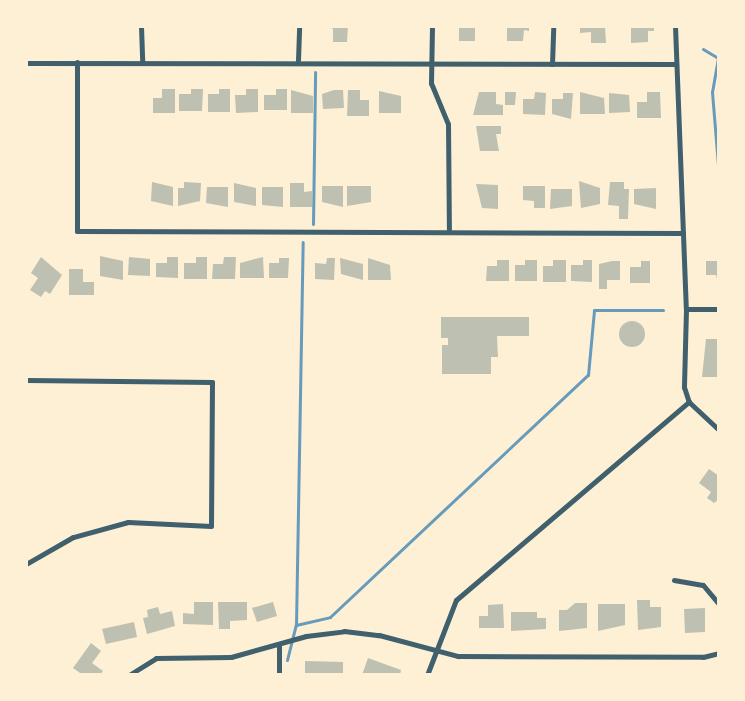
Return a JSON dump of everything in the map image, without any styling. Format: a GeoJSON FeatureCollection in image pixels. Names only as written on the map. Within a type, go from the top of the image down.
{"type":"FeatureCollection","features":[{"type":"Feature","properties":{"kind":"street"},"geometry":{"type":"LineString","coordinates":[[141,26],[142,62]]}},
{"type":"Feature","properties":{"kind":"street"},"geometry":{"type":"LineString","coordinates":[[298,60],[299,26]]}},
{"type":"Feature","properties":{"kind":"street"},"geometry":{"type":"LineString","coordinates":[[432,26],[431,83],[448,124],[449,230]]}},
{"type":"Feature","properties":{"kind":"street"},"geometry":{"type":"LineString","coordinates":[[552,64],[554,26]]}},
{"type":"Feature","properties":{"kind":"street"},"geometry":{"type":"LineString","coordinates":[[675,26],[686,309],[683,373],[689,402],[719,430]]}},
{"type":"Feature","properties":{"kind":"street"},"geometry":{"type":"LineString","coordinates":[[26,63],[298,60],[432,63],[675,64]]}},
{"type":"Feature","properties":{"kind":"street"},"geometry":{"type":"LineString","coordinates":[[77,62],[78,231],[411,234],[449,230],[683,233]]}},
{"type":"Feature","properties":{"kind":"street"},"geometry":{"type":"LineString","coordinates":[[686,309],[719,309]]}},
{"type":"Feature","properties":{"kind":"street"},"geometry":{"type":"LineString","coordinates":[[26,380],[212,382],[211,526],[128,522],[73,537],[26,564]]}},
{"type":"Feature","properties":{"kind":"street"},"geometry":{"type":"LineString","coordinates":[[427,675],[456,600],[689,402]]}},
{"type":"Feature","properties":{"kind":"street"},"geometry":{"type":"LineString","coordinates":[[674,580],[703,585],[719,604]]}},
{"type":"Feature","properties":{"kind":"street"},"geometry":{"type":"LineString","coordinates":[[131,673],[156,658],[255,653],[306,636],[344,631],[379,635],[437,653],[703,657],[719,652]]}},
{"type":"Feature","properties":{"kind":"street"},"geometry":{"type":"LineString","coordinates":[[279,646],[279,675]]}},
{"type":"Feature","properties":{"kind":"building"},"geometry":{"type":"Polygon","coordinates":[[[327,26],[348,26],[347,42],[333,42],[333,29],[327,26]]]}},
{"type":"Feature","properties":{"kind":"building"},"geometry":{"type":"Polygon","coordinates":[[[459,26],[475,26],[475,41],[459,41],[459,26]]]}},
{"type":"Feature","properties":{"kind":"building"},"geometry":{"type":"Polygon","coordinates":[[[507,26],[529,26],[529,31],[524,30],[523,41],[507,41],[507,26]]]}},
{"type":"Feature","properties":{"kind":"building"},"geometry":{"type":"Polygon","coordinates":[[[580,26],[605,26],[606,43],[591,43],[591,32],[580,33],[580,26]]]}},
{"type":"Feature","properties":{"kind":"building"},"geometry":{"type":"Polygon","coordinates":[[[631,26],[654,26],[654,31],[648,31],[648,42],[631,43],[631,26]]]}},
{"type":"Feature","properties":{"kind":"building"},"geometry":{"type":"Polygon","coordinates":[[[162,89],[175,89],[175,113],[153,113],[153,98],[162,98],[162,89]]]}},
{"type":"Feature","properties":{"kind":"building"},"geometry":{"type":"Polygon","coordinates":[[[191,89],[203,89],[202,111],[179,111],[179,94],[191,94],[191,89]]]}},
{"type":"Feature","properties":{"kind":"building"},"geometry":{"type":"Polygon","coordinates":[[[219,89],[230,89],[230,112],[208,112],[208,94],[219,94],[219,89]]]}},
{"type":"Feature","properties":{"kind":"building"},"geometry":{"type":"Polygon","coordinates":[[[246,89],[258,89],[258,112],[236,113],[235,95],[246,95],[246,89]]]}},
{"type":"Feature","properties":{"kind":"building"},"geometry":{"type":"Polygon","coordinates":[[[276,89],[287,89],[287,110],[264,110],[264,95],[276,95],[276,89]]]}},
{"type":"Feature","properties":{"kind":"building"},"geometry":{"type":"Polygon","coordinates":[[[291,90],[313,96],[313,113],[291,113],[291,90]]]}},
{"type":"Feature","properties":{"kind":"building"},"geometry":{"type":"Polygon","coordinates":[[[334,90],[343,90],[344,108],[323,109],[322,94],[334,90]]]}},
{"type":"Feature","properties":{"kind":"building"},"geometry":{"type":"Polygon","coordinates":[[[348,90],[360,90],[360,100],[369,100],[369,116],[347,116],[348,90]]]}},
{"type":"Feature","properties":{"kind":"building"},"geometry":{"type":"Polygon","coordinates":[[[379,91],[401,96],[401,113],[379,113],[379,91]]]}},
{"type":"Feature","properties":{"kind":"building"},"geometry":{"type":"Polygon","coordinates":[[[479,92],[496,92],[496,104],[503,105],[503,115],[473,115],[479,92]]]}},
{"type":"Feature","properties":{"kind":"building"},"geometry":{"type":"Polygon","coordinates":[[[505,92],[516,92],[515,105],[505,105],[505,92]]]}},
{"type":"Feature","properties":{"kind":"building"},"geometry":{"type":"Polygon","coordinates":[[[535,92],[546,93],[545,115],[523,114],[523,99],[534,99],[535,92]]]}},
{"type":"Feature","properties":{"kind":"building"},"geometry":{"type":"Polygon","coordinates":[[[580,92],[604,98],[605,114],[580,114],[580,92]]]}},
{"type":"Feature","properties":{"kind":"building"},"geometry":{"type":"Polygon","coordinates":[[[647,92],[660,92],[661,118],[637,118],[637,102],[647,102],[647,92]]]}},
{"type":"Feature","properties":{"kind":"building"},"geometry":{"type":"Polygon","coordinates":[[[563,93],[573,93],[571,119],[552,114],[552,99],[563,99],[563,93]]]}},
{"type":"Feature","properties":{"kind":"building"},"geometry":{"type":"Polygon","coordinates":[[[609,93],[629,95],[630,112],[609,113],[609,93]]]}},
{"type":"Feature","properties":{"kind":"building"},"geometry":{"type":"Polygon","coordinates":[[[476,126],[501,126],[501,134],[496,134],[499,151],[480,151],[476,126]]]}},
{"type":"Feature","properties":{"kind":"building"},"geometry":{"type":"Polygon","coordinates":[[[579,181],[600,188],[600,204],[581,208],[579,181]]]}},
{"type":"Feature","properties":{"kind":"building"},"geometry":{"type":"Polygon","coordinates":[[[152,182],[173,187],[173,206],[151,201],[152,182]]]}},
{"type":"Feature","properties":{"kind":"building"},"geometry":{"type":"Polygon","coordinates":[[[184,182],[201,183],[200,201],[178,206],[178,188],[184,188],[184,182]]]}},
{"type":"Feature","properties":{"kind":"building"},"geometry":{"type":"Polygon","coordinates":[[[610,182],[624,182],[624,189],[629,189],[628,219],[619,219],[619,206],[608,205],[610,182]]]}},
{"type":"Feature","properties":{"kind":"building"},"geometry":{"type":"Polygon","coordinates":[[[234,183],[256,188],[256,206],[234,202],[234,183]]]}},
{"type":"Feature","properties":{"kind":"building"},"geometry":{"type":"Polygon","coordinates":[[[290,183],[304,183],[304,192],[312,191],[312,207],[290,207],[290,183]]]}},
{"type":"Feature","properties":{"kind":"building"},"geometry":{"type":"Polygon","coordinates":[[[476,184],[498,185],[498,209],[482,208],[476,184]]]}},
{"type":"Feature","properties":{"kind":"building"},"geometry":{"type":"Polygon","coordinates":[[[322,186],[343,186],[343,207],[322,202],[322,186]]]}},
{"type":"Feature","properties":{"kind":"building"},"geometry":{"type":"Polygon","coordinates":[[[347,186],[371,186],[371,202],[347,206],[347,186]]]}},
{"type":"Feature","properties":{"kind":"building"},"geometry":{"type":"Polygon","coordinates":[[[523,186],[545,186],[545,208],[534,208],[534,201],[523,200],[523,186]]]}},
{"type":"Feature","properties":{"kind":"building"},"geometry":{"type":"Polygon","coordinates":[[[207,187],[228,187],[228,207],[206,203],[207,187]]]}},
{"type":"Feature","properties":{"kind":"building"},"geometry":{"type":"Polygon","coordinates":[[[262,187],[283,187],[283,207],[262,205],[262,187]]]}},
{"type":"Feature","properties":{"kind":"building"},"geometry":{"type":"Polygon","coordinates":[[[656,188],[656,209],[634,204],[634,189],[656,188]]]}},
{"type":"Feature","properties":{"kind":"building"},"geometry":{"type":"Polygon","coordinates":[[[551,189],[572,189],[572,206],[550,209],[551,189]]]}},
{"type":"Feature","properties":{"kind":"building"},"geometry":{"type":"Polygon","coordinates":[[[100,256],[123,261],[123,280],[100,276],[100,256]]]}},
{"type":"Feature","properties":{"kind":"building"},"geometry":{"type":"Polygon","coordinates":[[[41,257],[62,275],[50,294],[45,291],[41,297],[30,290],[38,278],[31,273],[41,257]]]}},
{"type":"Feature","properties":{"kind":"building"},"geometry":{"type":"Polygon","coordinates":[[[129,257],[150,259],[150,276],[128,275],[129,257]]]}},
{"type":"Feature","properties":{"kind":"building"},"geometry":{"type":"Polygon","coordinates":[[[167,257],[178,257],[178,278],[156,277],[156,263],[167,263],[167,257]]]}},
{"type":"Feature","properties":{"kind":"building"},"geometry":{"type":"Polygon","coordinates":[[[196,257],[207,257],[207,279],[184,279],[184,263],[196,263],[196,257]]]}},
{"type":"Feature","properties":{"kind":"building"},"geometry":{"type":"Polygon","coordinates":[[[224,257],[236,257],[235,279],[212,279],[213,264],[223,264],[224,257]]]}},
{"type":"Feature","properties":{"kind":"building"},"geometry":{"type":"Polygon","coordinates":[[[263,257],[264,278],[240,278],[240,263],[263,257]]]}},
{"type":"Feature","properties":{"kind":"building"},"geometry":{"type":"Polygon","coordinates":[[[279,258],[289,258],[288,278],[269,278],[269,263],[279,263],[279,258]]]}},
{"type":"Feature","properties":{"kind":"building"},"geometry":{"type":"Polygon","coordinates":[[[327,258],[335,258],[334,280],[315,279],[315,263],[326,264],[327,258]]]}},
{"type":"Feature","properties":{"kind":"building"},"geometry":{"type":"Polygon","coordinates":[[[340,258],[363,264],[363,280],[341,274],[340,258]]]}},
{"type":"Feature","properties":{"kind":"building"},"geometry":{"type":"Polygon","coordinates":[[[368,258],[390,265],[391,280],[368,280],[368,258]]]}},
{"type":"Feature","properties":{"kind":"building"},"geometry":{"type":"Polygon","coordinates":[[[497,260],[509,260],[509,281],[486,281],[487,266],[497,266],[497,260]]]}},
{"type":"Feature","properties":{"kind":"building"},"geometry":{"type":"Polygon","coordinates":[[[525,260],[537,260],[537,281],[515,281],[515,265],[525,265],[525,260]]]}},
{"type":"Feature","properties":{"kind":"building"},"geometry":{"type":"Polygon","coordinates":[[[553,260],[566,260],[566,282],[543,282],[543,266],[553,266],[553,260]]]}},
{"type":"Feature","properties":{"kind":"building"},"geometry":{"type":"Polygon","coordinates":[[[583,260],[592,260],[592,282],[571,281],[571,265],[583,265],[583,260]]]}},
{"type":"Feature","properties":{"kind":"building"},"geometry":{"type":"Polygon","coordinates":[[[620,261],[620,280],[607,280],[607,289],[599,289],[599,264],[620,261]]]}},
{"type":"Feature","properties":{"kind":"building"},"geometry":{"type":"Polygon","coordinates":[[[641,261],[650,261],[650,283],[630,283],[630,267],[641,267],[641,261]]]}},
{"type":"Feature","properties":{"kind":"building"},"geometry":{"type":"Polygon","coordinates":[[[706,261],[719,261],[719,287],[716,275],[706,275],[706,261]]]}},
{"type":"Feature","properties":{"kind":"building"},"geometry":{"type":"Polygon","coordinates":[[[69,269],[83,269],[83,282],[94,282],[94,295],[69,295],[69,269]]]}},
{"type":"Feature","properties":{"kind":"building"},"geometry":{"type":"Polygon","coordinates":[[[441,317],[529,317],[529,336],[497,336],[498,357],[491,357],[491,374],[442,374],[442,345],[448,345],[448,338],[441,338],[441,317]]]}},
{"type":"Feature","properties":{"kind":"building"},"geometry":{"type":"Polygon","coordinates":[[[632,321],[641,325],[645,334],[641,343],[632,347],[623,343],[619,334],[623,325],[632,321]]]}},
{"type":"Feature","properties":{"kind":"building"},"geometry":{"type":"Polygon","coordinates":[[[706,339],[719,339],[719,377],[702,377],[706,339]]]}},
{"type":"Feature","properties":{"kind":"building"},"geometry":{"type":"Polygon","coordinates":[[[709,469],[719,476],[719,499],[714,503],[707,498],[711,492],[699,483],[709,469]]]}},
{"type":"Feature","properties":{"kind":"building"},"geometry":{"type":"Polygon","coordinates":[[[637,600],[650,600],[650,607],[661,607],[661,627],[638,630],[637,600]]]}},
{"type":"Feature","properties":{"kind":"building"},"geometry":{"type":"Polygon","coordinates":[[[194,602],[213,602],[213,625],[183,624],[183,613],[194,614],[194,602]]]}},
{"type":"Feature","properties":{"kind":"building"},"geometry":{"type":"Polygon","coordinates":[[[218,602],[247,602],[247,620],[230,621],[230,629],[219,629],[218,602]]]}},
{"type":"Feature","properties":{"kind":"building"},"geometry":{"type":"Polygon","coordinates":[[[273,602],[277,616],[257,622],[252,608],[273,602]]]}},
{"type":"Feature","properties":{"kind":"building"},"geometry":{"type":"Polygon","coordinates":[[[575,603],[587,603],[587,628],[559,631],[559,610],[567,610],[575,603]]]}},
{"type":"Feature","properties":{"kind":"building"},"geometry":{"type":"Polygon","coordinates":[[[503,604],[504,628],[479,628],[479,616],[488,616],[488,605],[503,604]]]}},
{"type":"Feature","properties":{"kind":"building"},"geometry":{"type":"Polygon","coordinates":[[[598,604],[625,604],[625,625],[598,631],[598,604]]]}},
{"type":"Feature","properties":{"kind":"building"},"geometry":{"type":"Polygon","coordinates":[[[158,607],[160,614],[172,611],[175,626],[147,634],[143,618],[148,617],[147,610],[158,607]]]}},
{"type":"Feature","properties":{"kind":"building"},"geometry":{"type":"Polygon","coordinates":[[[705,608],[705,632],[685,633],[684,609],[705,608]]]}},
{"type":"Feature","properties":{"kind":"building"},"geometry":{"type":"Polygon","coordinates":[[[511,612],[537,612],[537,618],[546,618],[546,629],[511,631],[511,612]]]}},
{"type":"Feature","properties":{"kind":"building"},"geometry":{"type":"Polygon","coordinates":[[[134,622],[137,637],[106,644],[102,629],[134,622]]]}},
{"type":"Feature","properties":{"kind":"building"},"geometry":{"type":"Polygon","coordinates":[[[91,643],[101,651],[92,663],[103,671],[100,675],[83,675],[73,668],[91,643]]]}},
{"type":"Feature","properties":{"kind":"building"},"geometry":{"type":"Polygon","coordinates":[[[368,658],[401,670],[400,675],[362,675],[368,658]]]}},
{"type":"Feature","properties":{"kind":"building"},"geometry":{"type":"Polygon","coordinates":[[[305,661],[343,662],[343,675],[305,675],[305,661]]]}},
{"type":"Feature","properties":{"kind":"waterway"},"geometry":{"type":"LineString","coordinates":[[703,49],[718,58],[712,92],[719,178]]}},
{"type":"Feature","properties":{"kind":"waterway"},"geometry":{"type":"LineString","coordinates":[[313,224],[315,72]]}},
{"type":"Feature","properties":{"kind":"waterway"},"geometry":{"type":"LineString","coordinates":[[296,625],[303,242]]}},
{"type":"Feature","properties":{"kind":"waterway"},"geometry":{"type":"LineString","coordinates":[[287,660],[296,625],[330,617],[588,375],[594,310],[663,310]]}}]}
